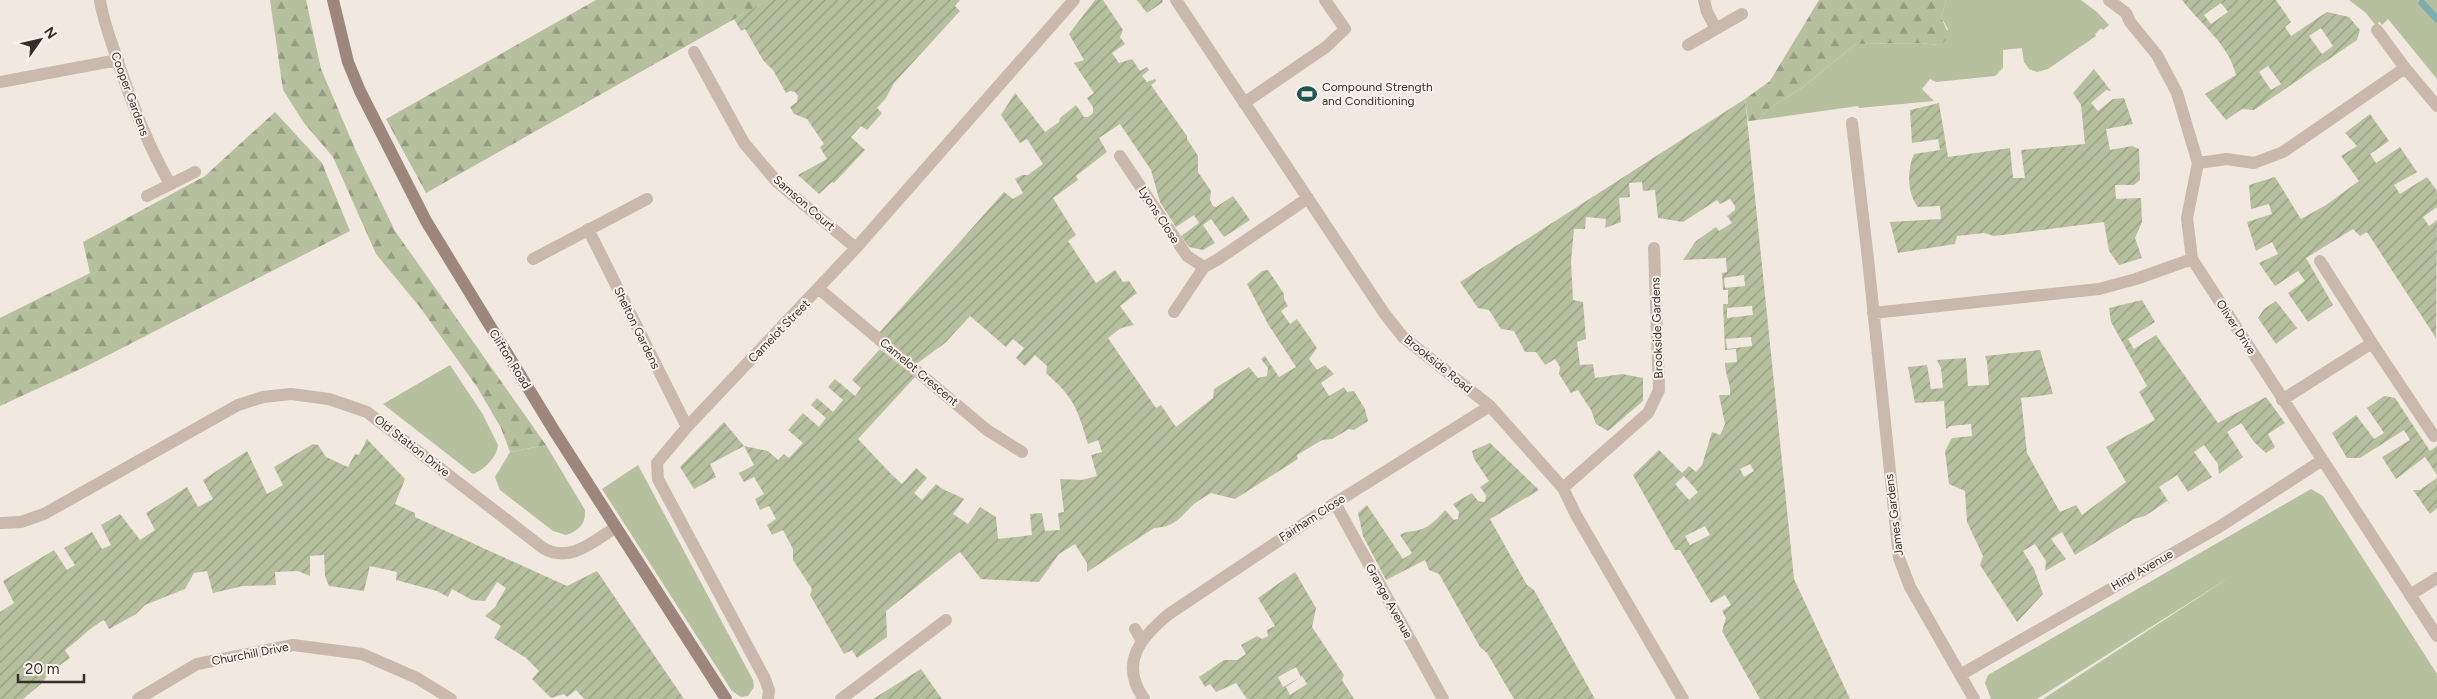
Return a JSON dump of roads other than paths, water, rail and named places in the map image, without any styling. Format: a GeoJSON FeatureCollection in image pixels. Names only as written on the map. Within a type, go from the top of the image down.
{"type":"FeatureCollection","features":[{"type":"Feature","properties":{"kind":"street","name":"Cooper Gardens"},"geometry":{"type":"LineString","coordinates":[[100,0],[145,138],[170,184]]}},
{"type":"Feature","properties":{"kind":"street","name":"Clifton Road"},"geometry":{"type":"LineString","coordinates":[[333,0],[348,62],[360,91],[426,221],[496,336],[726,699]]}},
{"type":"Feature","properties":{"kind":"street","name":"Camelot Street"},"geometry":{"type":"LineString","coordinates":[[768,699],[769,690],[764,677],[658,479],[656,471],[660,458],[687,427],[819,289],[1074,0]]}},
{"type":"Feature","properties":{"kind":"street","name":"Brookside Road"},"geometry":{"type":"LineString","coordinates":[[1176,0],[1384,313],[1403,337],[1490,406],[1563,488],[1576,516],[1683,699]]}},
{"type":"Feature","properties":{"kind":"street"},"geometry":{"type":"LineString","coordinates":[[1244,103],[1326,47],[1345,29],[1325,0]]}},
{"type":"Feature","properties":{"kind":"street"},"geometry":{"type":"LineString","coordinates":[[1704,0],[1707,12],[1716,29]]}},
{"type":"Feature","properties":{"kind":"street","name":"Oliver Drive"},"geometry":{"type":"LineString","coordinates":[[2108,0],[2126,13],[2130,22],[2157,55],[2177,93],[2198,163],[2187,218],[2192,259],[2321,461],[2437,636]]}},
{"type":"Feature","properties":{"kind":"street"},"geometry":{"type":"LineString","coordinates":[[1688,45],[1742,14]]}},
{"type":"Feature","properties":{"kind":"street"},"geometry":{"type":"LineString","coordinates":[[2377,30],[2405,68],[2437,106]]}},
{"type":"Feature","properties":{"kind":"street","name":"Samson Court"},"geometry":{"type":"LineString","coordinates":[[694,52],[744,143],[778,183],[856,248]]}},
{"type":"Feature","properties":{"kind":"street"},"geometry":{"type":"LineString","coordinates":[[0,82],[118,60]]}},
{"type":"Feature","properties":{"kind":"street"},"geometry":{"type":"LineString","coordinates":[[2198,163],[2227,159],[2254,162],[2282,152],[2405,68]]}},
{"type":"Feature","properties":{"kind":"street","name":"James Gardens"},"geometry":{"type":"LineString","coordinates":[[1852,123],[1899,558],[1910,587],[1974,699]]}},
{"type":"Feature","properties":{"kind":"street","name":"Lyons Close"},"geometry":{"type":"LineString","coordinates":[[1120,156],[1187,256],[1204,266]]}},
{"type":"Feature","properties":{"kind":"street"},"geometry":{"type":"LineString","coordinates":[[147,196],[195,172]]}},
{"type":"Feature","properties":{"kind":"street"},"geometry":{"type":"LineString","coordinates":[[1174,312],[1204,266],[1308,198]]}},
{"type":"Feature","properties":{"kind":"street"},"geometry":{"type":"LineString","coordinates":[[533,259],[646,199]]}},
{"type":"Feature","properties":{"kind":"street","name":"Shelton Gardens"},"geometry":{"type":"LineString","coordinates":[[588,229],[687,427]]}},
{"type":"Feature","properties":{"kind":"street","name":"Brookside Gardens"},"geometry":{"type":"LineString","coordinates":[[1563,488],[1648,413],[1659,390],[1654,248]]}},
{"type":"Feature","properties":{"kind":"street"},"geometry":{"type":"LineString","coordinates":[[1873,313],[2099,288],[2136,279],[2192,259]]}},
{"type":"Feature","properties":{"kind":"street"},"geometry":{"type":"LineString","coordinates":[[2320,261],[2434,436]]}},
{"type":"Feature","properties":{"kind":"street","name":"Camelot Crescent"},"geometry":{"type":"LineString","coordinates":[[819,289],[987,430],[1022,452]]}},
{"type":"Feature","properties":{"kind":"street"},"geometry":{"type":"LineString","coordinates":[[2282,400],[2372,343]]}},
{"type":"Feature","properties":{"kind":"street","name":"Old Station Drive"},"geometry":{"type":"LineString","coordinates":[[0,523],[20,522],[44,514],[224,411],[254,399],[291,394],[329,399],[372,415],[549,552],[565,555],[578,551],[616,527]]}},
{"type":"Feature","properties":{"kind":"street","name":"Fairham Close"},"geometry":{"type":"LineString","coordinates":[[1144,699],[1136,686],[1132,673],[1135,657],[1142,641],[1158,623],[1180,605],[1335,503],[1490,406]]}},
{"type":"Feature","properties":{"kind":"street","name":"Hind Avenue"},"geometry":{"type":"LineString","coordinates":[[1960,674],[2219,527],[2321,461]]}},
{"type":"Feature","properties":{"kind":"street","name":"Grange Avenue"},"geometry":{"type":"LineString","coordinates":[[1335,503],[1442,699]]}},
{"type":"Feature","properties":{"kind":"street"},"geometry":{"type":"LineString","coordinates":[[2410,596],[2437,578]]}},
{"type":"Feature","properties":{"kind":"street"},"geometry":{"type":"LineString","coordinates":[[841,699],[946,620]]}},
{"type":"Feature","properties":{"kind":"street"},"geometry":{"type":"LineString","coordinates":[[1135,629],[1142,641]]}},
{"type":"Feature","properties":{"kind":"street","name":"Churchill Drive"},"geometry":{"type":"LineString","coordinates":[[138,699],[197,664],[293,645],[362,654],[417,678],[451,699]]}},
{"type":"Feature","properties":{"kind":"waterway"},"geometry":{"type":"LineString","coordinates":[[2422,3],[2437,19]]}},
{"type":"Feature","properties":{"kind":"place","name":"Compound Strength and Conditioning"},"geometry":{"type":"Point","coordinates":[1307,94]}}]}
